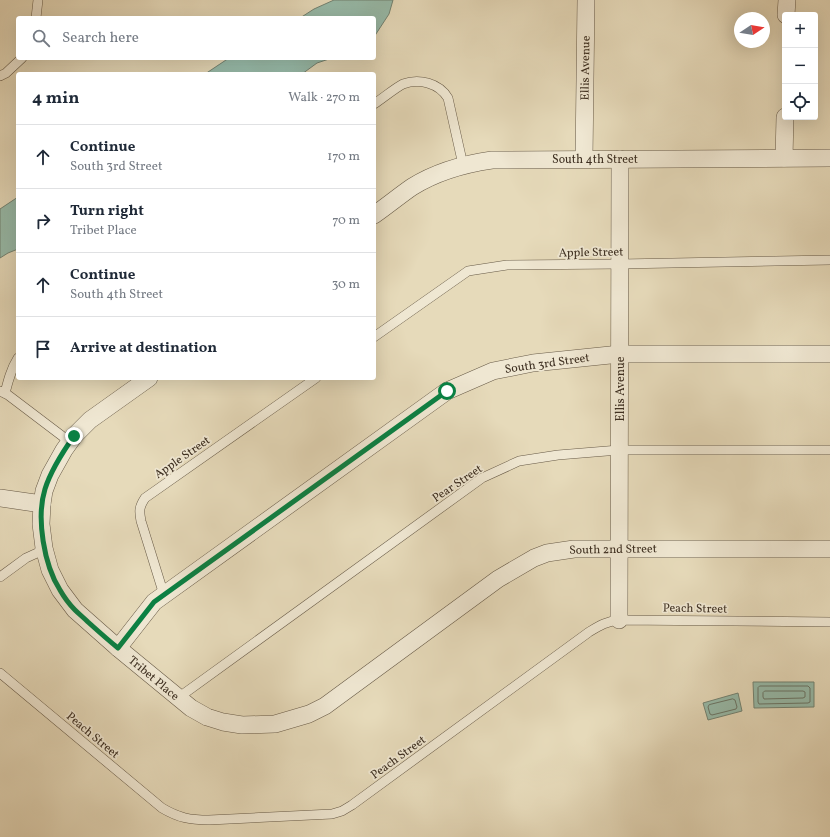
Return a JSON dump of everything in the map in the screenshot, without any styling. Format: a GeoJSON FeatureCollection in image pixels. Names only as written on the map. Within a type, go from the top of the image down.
{"type":"FeatureCollection","features":[{"type":"Feature","properties":{"kind":"street","name":"Ellis Avenue"},"geometry":{"type":"LineString","coordinates":[[584,160],[586,0]]}},
{"type":"Feature","properties":{"kind":"street"},"geometry":{"type":"LineString","coordinates":[[786,12],[787,0]]}},
{"type":"Feature","properties":{"kind":"street"},"geometry":{"type":"LineString","coordinates":[[784,158],[785,120]]}},
{"type":"Feature","properties":{"kind":"street","name":"South 4th Street"},"geometry":{"type":"LineString","coordinates":[[376,214],[424,180],[450,169],[474,162],[492,160],[830,158]]}},
{"type":"Feature","properties":{"kind":"street","name":"Ellis Avenue"},"geometry":{"type":"LineString","coordinates":[[619,620],[620,159]]}},
{"type":"Feature","properties":{"kind":"street","name":"South 3rd Street"},"geometry":{"type":"LineString","coordinates":[[118,648],[154,602],[447,391],[493,371],[533,362],[620,354],[830,354]]}},
{"type":"Feature","properties":{"kind":"street"},"geometry":{"type":"LineString","coordinates":[[0,498],[42,504],[44,490],[50,475],[74,436],[90,420],[146,380]]}},
{"type":"Feature","properties":{"kind":"street","name":"Tribet Place"},"geometry":{"type":"LineString","coordinates":[[42,504],[41,524],[44,548],[50,570],[60,590],[75,610],[118,648],[191,708],[207,717],[223,722],[242,725],[275,724],[308,714],[325,706]]}},
{"type":"Feature","properties":{"kind":"street","name":"South 2nd Street"},"geometry":{"type":"LineString","coordinates":[[325,706],[498,579],[529,560],[547,553],[574,549],[830,549]]}},
{"type":"Feature","properties":{"kind":"lane"},"geometry":{"type":"LineString","coordinates":[[36,16],[38,0]]}},
{"type":"Feature","properties":{"kind":"lane"},"geometry":{"type":"LineString","coordinates":[[0,76],[6,73],[20,60]]}},
{"type":"Feature","properties":{"kind":"lane"},"geometry":{"type":"LineString","coordinates":[[376,103],[402,85],[412,82],[432,84],[440,88],[448,98],[463,165]]}},
{"type":"Feature","properties":{"kind":"lane","name":"Apple Street"},"geometry":{"type":"LineString","coordinates":[[376,336],[468,271],[507,265],[830,260]]}},
{"type":"Feature","properties":{"kind":"lane"},"geometry":{"type":"LineString","coordinates":[[16,362],[2,392],[70,442]]}},
{"type":"Feature","properties":{"kind":"lane","name":"Apple Street"},"geometry":{"type":"LineString","coordinates":[[164,595],[139,512],[141,504],[145,498],[313,380]]}},
{"type":"Feature","properties":{"kind":"lane","name":"Pear Street"},"geometry":{"type":"LineString","coordinates":[[178,698],[482,478],[519,461],[558,455],[619,450],[830,450]]}},
{"type":"Feature","properties":{"kind":"lane"},"geometry":{"type":"LineString","coordinates":[[0,577],[26,558],[44,548]]}},
{"type":"Feature","properties":{"kind":"lane","name":"Peach Street"},"geometry":{"type":"LineString","coordinates":[[0,673],[162,808],[182,818],[209,820],[332,814],[342,811],[352,805],[589,632],[611,621],[830,622]]}},
{"type":"Feature","properties":{"kind":"water"},"geometry":{"type":"Polygon","coordinates":[[[334,0],[393,0],[389,14],[376,34],[376,16],[303,16],[314,9],[334,0]]]}},
{"type":"Feature","properties":{"kind":"water"},"geometry":{"type":"Polygon","coordinates":[[[226,60],[326,60],[317,63],[305,72],[208,72],[226,60]]]}},
{"type":"Feature","properties":{"kind":"water"},"geometry":{"type":"Polygon","coordinates":[[[16,198],[16,250],[0,258],[0,209],[16,198]]]}},
{"type":"Feature","properties":{"kind":"water"},"geometry":{"type":"Polygon","coordinates":[[[753,682],[814,682],[814,707],[754,708],[753,682]]]}},
{"type":"Feature","properties":{"kind":"water"},"geometry":{"type":"Polygon","coordinates":[[[738,693],[742,711],[708,720],[703,703],[738,693]]]}},
{"type":"Feature","properties":{"kind":"route"},"geometry":{"type":"LineString","coordinates":[[74,436],[50,475],[44,490],[41,524],[44,548],[50,570],[60,590],[75,610],[118,648],[154,602],[447,391]]}}]}
